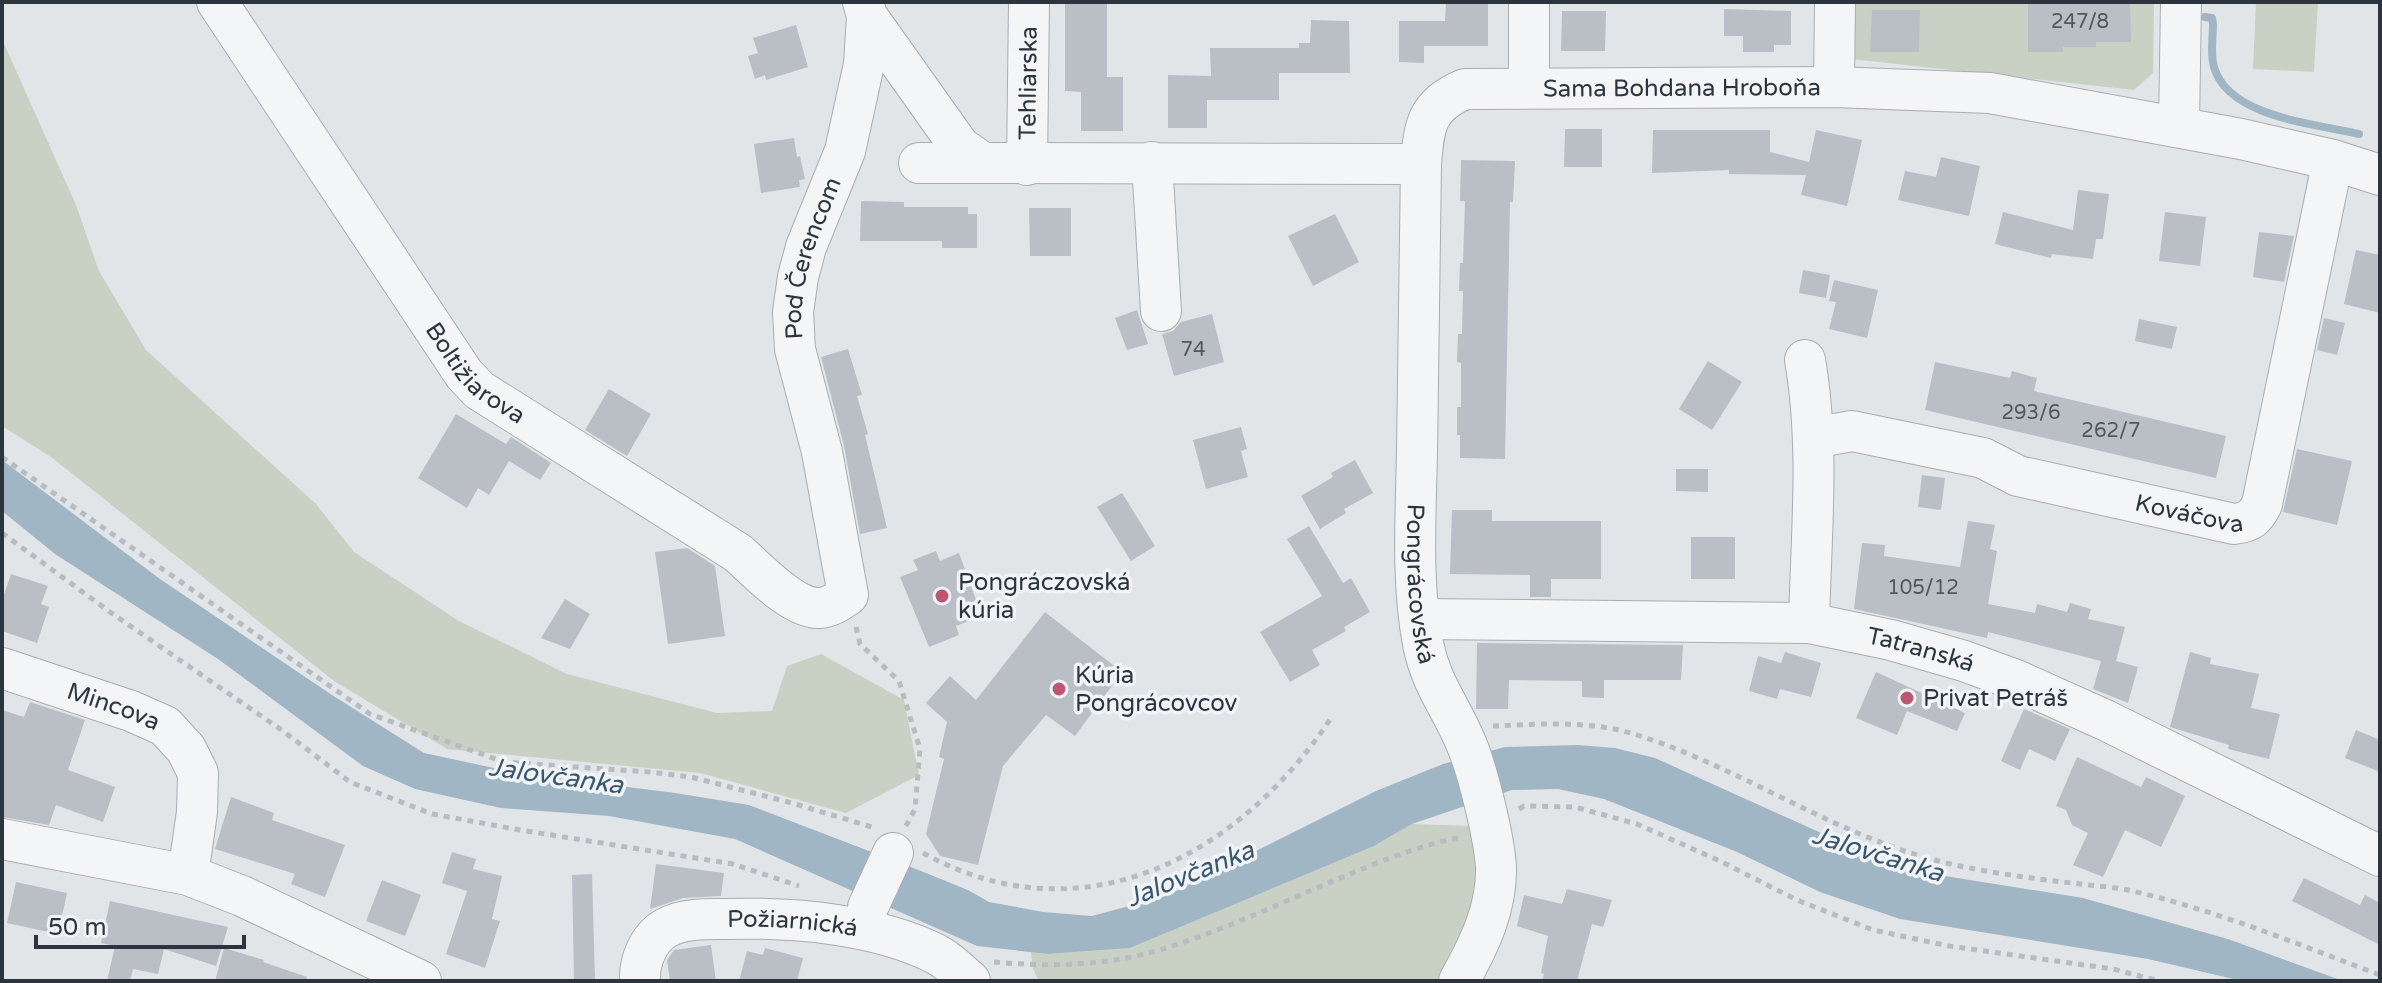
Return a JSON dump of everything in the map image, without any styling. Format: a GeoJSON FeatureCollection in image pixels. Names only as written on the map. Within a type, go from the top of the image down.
{"type":"FeatureCollection","features":[{"type":"Feature","properties":{"kind":"street","name":"Boltižiarova"},"geometry":{"type":"LineString","coordinates":[[217,2],[464,374],[479,390],[738,553],[794,600],[814,608],[824,608],[848,595]]}},
{"type":"Feature","properties":{"kind":"street","name":"Tehliarska"},"geometry":{"type":"LineString","coordinates":[[1027,165],[1029,2]]}},
{"type":"Feature","properties":{"kind":"street"},"geometry":{"type":"LineString","coordinates":[[1529,2],[1529,88]]}},
{"type":"Feature","properties":{"kind":"street"},"geometry":{"type":"LineString","coordinates":[[1834,87],[1835,2]]}},
{"type":"Feature","properties":{"kind":"street"},"geometry":{"type":"LineString","coordinates":[[2179,126],[2181,2]]}},
{"type":"Feature","properties":{"kind":"street","name":"Pod Čerencom"},"geometry":{"type":"LineString","coordinates":[[848,595],[822,452],[795,349],[793,312],[806,247],[845,151],[864,64],[865,9]]}},
{"type":"Feature","properties":{"kind":"street","name":"Pod Čerencom"},"geometry":{"type":"LineString","coordinates":[[865,9],[960,147],[983,163]]}},
{"type":"Feature","properties":{"kind":"street","name":"Sama Bohdana Hroboňa"},"geometry":{"type":"LineString","coordinates":[[1421,164],[1423,136],[1429,118],[1444,100],[1465,89],[1834,87],[1990,93],[2179,126],[2333,160],[2380,175]]}},
{"type":"Feature","properties":{"kind":"street","name":"Kováčova"},"geometry":{"type":"LineString","coordinates":[[1813,438],[1852,431],[1983,458],[2018,476],[2234,524],[2246,523],[2255,517],[2262,504],[2333,160]]}},
{"type":"Feature","properties":{"kind":"street"},"geometry":{"type":"LineString","coordinates":[[1152,162],[1161,311]]}},
{"type":"Feature","properties":{"kind":"street"},"geometry":{"type":"LineString","coordinates":[[919,163],[1421,164]]}},
{"type":"Feature","properties":{"kind":"street","name":"Pongrácovská"},"geometry":{"type":"LineString","coordinates":[[1421,164],[1416,531],[1420,619],[1432,676],[1478,736],[1495,856],[1494,896],[1489,920],[1459,981]]}},
{"type":"Feature","properties":{"kind":"street"},"geometry":{"type":"LineString","coordinates":[[1805,360],[1812,397],[1813,438],[1809,623]]}},
{"type":"Feature","properties":{"kind":"street","name":"Tatranská"},"geometry":{"type":"LineString","coordinates":[[1420,619],[1809,623],[1905,644],[2016,680],[2105,720],[2380,856]]}},
{"type":"Feature","properties":{"kind":"street","name":"Mincova"},"geometry":{"type":"LineString","coordinates":[[2,668],[131,711],[165,726],[186,749],[198,773],[197,812],[188,875]]}},
{"type":"Feature","properties":{"kind":"street"},"geometry":{"type":"LineString","coordinates":[[2,839],[188,875],[242,896],[421,981]]}},
{"type":"Feature","properties":{"kind":"street"},"geometry":{"type":"LineString","coordinates":[[868,907],[896,846]]}},
{"type":"Feature","properties":{"kind":"street","name":"Požiarnická"},"geometry":{"type":"LineString","coordinates":[[640,981],[647,949],[656,935],[667,927],[702,919],[813,922],[915,945],[959,971]]}},
{"type":"Feature","properties":{"kind":"path"},"geometry":{"type":"LineString","coordinates":[[2,457],[370,714],[504,762],[691,777],[894,834],[896,846]]}},
{"type":"Feature","properties":{"kind":"path"},"geometry":{"type":"LineString","coordinates":[[2,533],[121,621],[283,731],[350,782],[432,814],[733,864],[803,887]]}},
{"type":"Feature","properties":{"kind":"path"},"geometry":{"type":"LineString","coordinates":[[848,595],[860,644],[899,681],[920,749],[915,809],[896,846]]}},
{"type":"Feature","properties":{"kind":"path"},"geometry":{"type":"LineString","coordinates":[[896,846],[977,877],[1062,890],[1118,883],[1146,875],[1178,859],[1268,797],[1307,754],[1331,718]]}},
{"type":"Feature","properties":{"kind":"path"},"geometry":{"type":"LineString","coordinates":[[1478,736],[1543,724],[1597,727],[1635,734],[1747,780],[1805,810],[1916,855],[2126,890],[2245,923],[2380,975]]}},
{"type":"Feature","properties":{"kind":"path"},"geometry":{"type":"LineString","coordinates":[[959,971],[981,961],[1059,965],[1122,959],[1164,948],[1524,806],[1575,807],[1637,824],[1797,900],[1873,930],[1949,946],[2113,969],[2159,981]]}},
{"type":"Feature","properties":{"kind":"shaded area"},"geometry":{"type":"Polygon","coordinates":[[[1852,2],[2154,2],[2153,73],[2134,90],[1851,59],[1852,2]]]}},
{"type":"Feature","properties":{"kind":"shaded area"},"geometry":{"type":"Polygon","coordinates":[[[2256,2],[2318,2],[2314,72],[2253,69],[2256,2]]]}},
{"type":"Feature","properties":{"kind":"shaded area"},"geometry":{"type":"Polygon","coordinates":[[[2,39],[76,205],[99,271],[146,350],[316,504],[354,552],[459,621],[567,674],[717,713],[772,711],[787,666],[821,654],[904,700],[919,775],[846,813],[700,773],[447,749],[334,681],[51,457],[2,426],[2,39]]]}},
{"type":"Feature","properties":{"kind":"shaded area"},"geometry":{"type":"Polygon","coordinates":[[[1412,824],[1473,826],[1477,845],[1475,909],[1442,981],[1039,981],[1033,969],[1031,952],[1048,954],[1130,948],[1374,846],[1412,824]]]}},
{"type":"Feature","properties":{"kind":"water"},"geometry":{"type":"Polygon","coordinates":[[[2,460],[160,579],[424,753],[517,773],[749,805],[968,890],[989,902],[1043,912],[1092,916],[1166,896],[1376,791],[1443,764],[1505,747],[1578,745],[1615,748],[1655,758],[1901,869],[2083,898],[2228,939],[2343,981],[2242,981],[2148,959],[1900,919],[1820,892],[1737,852],[1604,799],[1558,789],[1512,790],[1412,824],[1374,846],[1130,948],[1048,954],[977,946],[735,839],[609,816],[501,808],[415,789],[363,766],[218,659],[55,554],[2,511],[2,460]]]}},
{"type":"Feature","properties":{"kind":"building"},"geometry":{"type":"Polygon","coordinates":[[[1065,2],[1107,2],[1107,77],[1123,77],[1123,131],[1081,131],[1081,92],[1065,91],[1065,2]]]}},
{"type":"Feature","properties":{"kind":"building"},"geometry":{"type":"Polygon","coordinates":[[[1446,2],[1488,2],[1488,46],[1424,46],[1424,63],[1399,62],[1399,21],[1445,21],[1446,2]]]}},
{"type":"Feature","properties":{"kind":"building"},"geometry":{"type":"Polygon","coordinates":[[[2028,2],[2130,2],[2131,42],[2096,42],[2096,47],[2063,47],[2063,52],[2028,52],[2028,2]]]}},
{"type":"Feature","properties":{"kind":"building"},"geometry":{"type":"Polygon","coordinates":[[[1724,9],[1791,11],[1791,45],[1774,45],[1774,52],[1743,52],[1743,36],[1724,36],[1724,9]]]}},
{"type":"Feature","properties":{"kind":"building"},"geometry":{"type":"Polygon","coordinates":[[[1872,10],[1920,10],[1919,52],[1870,52],[1872,10]]]}},
{"type":"Feature","properties":{"kind":"building"},"geometry":{"type":"Polygon","coordinates":[[[1562,11],[1606,11],[1605,51],[1561,51],[1562,11]]]}},
{"type":"Feature","properties":{"kind":"building"},"geometry":{"type":"Polygon","coordinates":[[[1311,20],[1349,21],[1350,73],[1279,73],[1279,100],[1207,100],[1207,128],[1168,128],[1168,75],[1211,76],[1210,48],[1299,48],[1299,43],[1310,43],[1311,20]]]}},
{"type":"Feature","properties":{"kind":"building"},"geometry":{"type":"Polygon","coordinates":[[[796,25],[808,67],[766,80],[765,75],[755,79],[748,56],[758,53],[753,38],[796,25]]]}},
{"type":"Feature","properties":{"kind":"building"},"geometry":{"type":"Polygon","coordinates":[[[1565,129],[1602,129],[1602,167],[1564,167],[1565,129]]]}},
{"type":"Feature","properties":{"kind":"building"},"geometry":{"type":"Polygon","coordinates":[[[1653,130],[1770,130],[1770,152],[1809,162],[1816,130],[1862,140],[1847,206],[1801,195],[1806,175],[1729,174],[1729,170],[1652,173],[1653,130]]]}},
{"type":"Feature","properties":{"kind":"building"},"geometry":{"type":"Polygon","coordinates":[[[794,138],[805,179],[799,180],[800,187],[761,193],[754,144],[794,138]]]}},
{"type":"Feature","properties":{"kind":"building"},"geometry":{"type":"Polygon","coordinates":[[[1941,157],[1980,166],[1969,216],[1898,200],[1905,171],[1936,177],[1941,157]]]}},
{"type":"Feature","properties":{"kind":"building"},"geometry":{"type":"Polygon","coordinates":[[[1461,160],[1515,161],[1513,202],[1510,202],[1505,459],[1460,458],[1457,407],[1461,407],[1461,363],[1457,362],[1458,334],[1462,334],[1463,291],[1459,291],[1465,201],[1460,201],[1461,160]]]}},
{"type":"Feature","properties":{"kind":"building"},"geometry":{"type":"Polygon","coordinates":[[[2078,190],[2109,194],[2103,239],[2096,239],[2093,259],[2052,254],[2051,258],[1995,244],[2003,212],[2073,230],[2078,190]]]}},
{"type":"Feature","properties":{"kind":"building"},"geometry":{"type":"Polygon","coordinates":[[[861,201],[904,202],[904,207],[968,207],[968,214],[977,214],[977,248],[942,248],[942,241],[860,241],[861,201]]]}},
{"type":"Feature","properties":{"kind":"building"},"geometry":{"type":"Polygon","coordinates":[[[1029,208],[1071,208],[1071,256],[1030,256],[1029,208]]]}},
{"type":"Feature","properties":{"kind":"building"},"geometry":{"type":"Polygon","coordinates":[[[2165,212],[2206,217],[2200,266],[2159,261],[2165,212]]]}},
{"type":"Feature","properties":{"kind":"building"},"geometry":{"type":"Polygon","coordinates":[[[1335,214],[1359,262],[1313,286],[1288,236],[1335,214]]]}},
{"type":"Feature","properties":{"kind":"building"},"geometry":{"type":"Polygon","coordinates":[[[2259,232],[2294,236],[2284,282],[2253,277],[2259,232]]]}},
{"type":"Feature","properties":{"kind":"building"},"geometry":{"type":"Polygon","coordinates":[[[2356,250],[2380,255],[2380,313],[2344,304],[2356,250]]]}},
{"type":"Feature","properties":{"kind":"building"},"geometry":{"type":"Polygon","coordinates":[[[1803,270],[1830,275],[1826,298],[1799,293],[1803,270]]]}},
{"type":"Feature","properties":{"kind":"building"},"geometry":{"type":"Polygon","coordinates":[[[1834,280],[1878,290],[1867,338],[1829,329],[1836,302],[1829,301],[1834,280]]]}},
{"type":"Feature","properties":{"kind":"building"},"geometry":{"type":"Polygon","coordinates":[[[1137,310],[1148,344],[1127,350],[1115,318],[1137,310]]]}},
{"type":"Feature","properties":{"kind":"building"},"geometry":{"type":"Polygon","coordinates":[[[1212,314],[1224,362],[1174,376],[1162,334],[1173,331],[1181,322],[1212,314]]]}},
{"type":"Feature","properties":{"kind":"building"},"geometry":{"type":"Polygon","coordinates":[[[2324,318],[2345,323],[2337,355],[2317,350],[2324,318]]]}},
{"type":"Feature","properties":{"kind":"building"},"geometry":{"type":"Polygon","coordinates":[[[2139,319],[2177,327],[2172,349],[2135,341],[2139,319]]]}},
{"type":"Feature","properties":{"kind":"building"},"geometry":{"type":"Polygon","coordinates":[[[848,349],[862,395],[857,396],[887,528],[860,534],[844,446],[821,357],[848,349]]]}},
{"type":"Feature","properties":{"kind":"building"},"geometry":{"type":"Polygon","coordinates":[[[1708,361],[1742,382],[1712,430],[1679,409],[1708,361]]]}},
{"type":"Feature","properties":{"kind":"building"},"geometry":{"type":"Polygon","coordinates":[[[1935,362],[2010,378],[2012,371],[2037,378],[2034,391],[2226,436],[2216,478],[1925,410],[1935,362]]]}},
{"type":"Feature","properties":{"kind":"building"},"geometry":{"type":"Polygon","coordinates":[[[609,389],[651,414],[627,456],[585,430],[609,389]]]}},
{"type":"Feature","properties":{"kind":"building"},"geometry":{"type":"Polygon","coordinates":[[[456,414],[506,444],[511,437],[551,463],[540,480],[509,461],[489,495],[478,488],[467,508],[418,478],[456,414]]]}},
{"type":"Feature","properties":{"kind":"building"},"geometry":{"type":"Polygon","coordinates":[[[1241,427],[1247,449],[1241,451],[1248,477],[1206,489],[1193,440],[1241,427]]]}},
{"type":"Feature","properties":{"kind":"building"},"geometry":{"type":"Polygon","coordinates":[[[2297,449],[2352,461],[2337,525],[2283,512],[2297,449]]]}},
{"type":"Feature","properties":{"kind":"building"},"geometry":{"type":"Polygon","coordinates":[[[1355,460],[1373,493],[1344,509],[1346,513],[1320,529],[1301,496],[1333,477],[1331,473],[1355,460]]]}},
{"type":"Feature","properties":{"kind":"building"},"geometry":{"type":"Polygon","coordinates":[[[1676,469],[1708,469],[1708,492],[1676,491],[1676,469]]]}},
{"type":"Feature","properties":{"kind":"building"},"geometry":{"type":"Polygon","coordinates":[[[1922,475],[1945,478],[1941,510],[1918,507],[1922,475]]]}},
{"type":"Feature","properties":{"kind":"building"},"geometry":{"type":"Polygon","coordinates":[[[1122,493],[1155,546],[1131,561],[1097,507],[1122,493]]]}},
{"type":"Feature","properties":{"kind":"building"},"geometry":{"type":"Polygon","coordinates":[[[1452,510],[1492,510],[1492,521],[1601,521],[1601,579],[1551,579],[1551,597],[1530,597],[1530,575],[1450,574],[1452,510]]]}},
{"type":"Feature","properties":{"kind":"building"},"geometry":{"type":"Polygon","coordinates":[[[1968,521],[1995,525],[1990,549],[1997,551],[1988,604],[2035,613],[2037,604],[2067,612],[2070,603],[2091,609],[2088,619],[2125,627],[2116,661],[2138,667],[2128,703],[2093,689],[2101,661],[1988,632],[1987,638],[1854,609],[1862,543],[1885,545],[1884,556],[1960,567],[1968,521]]]}},
{"type":"Feature","properties":{"kind":"building"},"geometry":{"type":"Polygon","coordinates":[[[1309,526],[1343,583],[1351,578],[1370,612],[1344,627],[1346,631],[1312,650],[1320,665],[1290,682],[1260,632],[1322,596],[1287,539],[1309,526]]]}},
{"type":"Feature","properties":{"kind":"building"},"geometry":{"type":"Polygon","coordinates":[[[1691,537],[1735,537],[1735,579],[1691,579],[1691,537]]]}},
{"type":"Feature","properties":{"kind":"building"},"geometry":{"type":"Polygon","coordinates":[[[687,548],[715,566],[725,636],[668,644],[655,552],[687,548]]]}},
{"type":"Feature","properties":{"kind":"building","name":"Pongráczovská kúria"},"geometry":{"type":"Polygon","coordinates":[[[936,551],[940,561],[959,553],[982,616],[956,626],[959,635],[929,647],[900,577],[918,570],[913,560],[936,551]]]}},
{"type":"Feature","properties":{"kind":"building"},"geometry":{"type":"Polygon","coordinates":[[[11,574],[48,586],[41,604],[49,607],[37,643],[2,631],[2,600],[11,574]]]}},
{"type":"Feature","properties":{"kind":"building"},"geometry":{"type":"Polygon","coordinates":[[[565,599],[590,614],[570,649],[541,638],[565,599]]]}},
{"type":"Feature","properties":{"kind":"building"},"geometry":{"type":"Polygon","coordinates":[[[1045,612],[1122,672],[1075,736],[1046,715],[1003,766],[978,865],[940,856],[926,834],[944,759],[939,757],[947,722],[926,703],[950,676],[976,700],[1045,612]]]}},
{"type":"Feature","properties":{"kind":"building"},"geometry":{"type":"Polygon","coordinates":[[[1477,643],[1683,645],[1681,680],[1604,680],[1604,698],[1582,697],[1582,681],[1509,680],[1508,709],[1476,709],[1477,643]]]}},
{"type":"Feature","properties":{"kind":"building"},"geometry":{"type":"Polygon","coordinates":[[[1785,652],[1821,663],[1811,697],[1780,689],[1777,699],[1749,691],[1758,656],[1781,663],[1785,652]]]}},
{"type":"Feature","properties":{"kind":"building"},"geometry":{"type":"Polygon","coordinates":[[[2190,652],[2211,658],[2210,664],[2259,674],[2251,708],[2280,714],[2269,759],[2228,749],[2229,745],[2170,727],[2190,652]]]}},
{"type":"Feature","properties":{"kind":"building"},"geometry":{"type":"Polygon","coordinates":[[[1876,672],[1965,713],[1957,731],[1907,711],[1897,735],[1856,718],[1876,672]]]}},
{"type":"Feature","properties":{"kind":"building"},"geometry":{"type":"Polygon","coordinates":[[[30,702],[85,720],[68,770],[115,787],[103,822],[56,805],[49,825],[2,817],[2,710],[24,717],[30,702]]]}},
{"type":"Feature","properties":{"kind":"building"},"geometry":{"type":"Polygon","coordinates":[[[2024,709],[2070,729],[2055,761],[2029,749],[2020,770],[2001,761],[2024,709]]]}},
{"type":"Feature","properties":{"kind":"building"},"geometry":{"type":"Polygon","coordinates":[[[2356,730],[2380,740],[2380,772],[2345,758],[2356,730]]]}},
{"type":"Feature","properties":{"kind":"building"},"geometry":{"type":"Polygon","coordinates":[[[2077,757],[2141,787],[2146,777],[2185,796],[2161,847],[2125,830],[2103,877],[2073,865],[2088,833],[2072,825],[2066,810],[2056,806],[2077,757]]]}},
{"type":"Feature","properties":{"kind":"building"},"geometry":{"type":"Polygon","coordinates":[[[231,797],[274,813],[272,820],[345,845],[325,897],[291,884],[295,874],[215,849],[231,797]]]}},
{"type":"Feature","properties":{"kind":"building"},"geometry":{"type":"Polygon","coordinates":[[[452,852],[476,859],[473,869],[502,876],[492,919],[500,921],[485,968],[446,954],[467,891],[442,883],[452,852]]]}},
{"type":"Feature","properties":{"kind":"building"},"geometry":{"type":"Polygon","coordinates":[[[656,864],[724,873],[721,896],[683,898],[650,909],[656,864]]]}},
{"type":"Feature","properties":{"kind":"building"},"geometry":{"type":"Polygon","coordinates":[[[592,874],[595,981],[574,981],[572,875],[592,874]]]}},
{"type":"Feature","properties":{"kind":"building"},"geometry":{"type":"Polygon","coordinates":[[[2304,878],[2360,905],[2365,895],[2380,903],[2380,945],[2292,901],[2304,878]]]}},
{"type":"Feature","properties":{"kind":"building"},"geometry":{"type":"Polygon","coordinates":[[[382,880],[421,895],[405,936],[366,921],[382,880]]]}},
{"type":"Feature","properties":{"kind":"building"},"geometry":{"type":"Polygon","coordinates":[[[16,882],[67,893],[58,934],[7,923],[16,882]]]}},
{"type":"Feature","properties":{"kind":"building"},"geometry":{"type":"Polygon","coordinates":[[[1567,889],[1612,900],[1603,927],[1592,924],[1577,981],[1542,981],[1548,936],[1517,926],[1524,895],[1562,904],[1567,889]]]}},
{"type":"Feature","properties":{"kind":"building"},"geometry":{"type":"Polygon","coordinates":[[[110,901],[228,927],[216,966],[164,949],[158,974],[133,969],[130,981],[107,981],[115,946],[101,943],[110,901]]]}},
{"type":"Feature","properties":{"kind":"building"},"geometry":{"type":"Polygon","coordinates":[[[711,945],[716,981],[670,981],[667,960],[674,950],[711,945]]]}},
{"type":"Feature","properties":{"kind":"building"},"geometry":{"type":"Polygon","coordinates":[[[224,948],[307,977],[306,981],[215,981],[224,948]]]}},
{"type":"Feature","properties":{"kind":"building"},"geometry":{"type":"Polygon","coordinates":[[[765,948],[803,958],[797,981],[739,981],[747,951],[763,955],[765,948]]]}},
{"type":"Feature","properties":{"kind":"waterway"},"geometry":{"type":"LineString","coordinates":[[2205,17],[2212,18],[2214,67],[2222,84],[2236,97],[2275,116],[2359,134]]}},
{"type":"Feature","properties":{"kind":"place","name":"Pongráczovská kúria"},"geometry":{"type":"Point","coordinates":[942,596]}},
{"type":"Feature","properties":{"kind":"place","name":"Kúria Pongrácovcov"},"geometry":{"type":"Point","coordinates":[1059,689]}},
{"type":"Feature","properties":{"kind":"place","name":"Privat Petráš"},"geometry":{"type":"Point","coordinates":[1907,698]}},
{"type":"Feature","properties":{"kind":"water label","name":"Jalovčanka"},"geometry":{"type":"Point","coordinates":[556,776]}},
{"type":"Feature","properties":{"kind":"water label","name":"Jalovčanka"},"geometry":{"type":"Point","coordinates":[1878,854]}},
{"type":"Feature","properties":{"kind":"water label","name":"Jalovčanka"},"geometry":{"type":"Point","coordinates":[1190,874]}}]}
